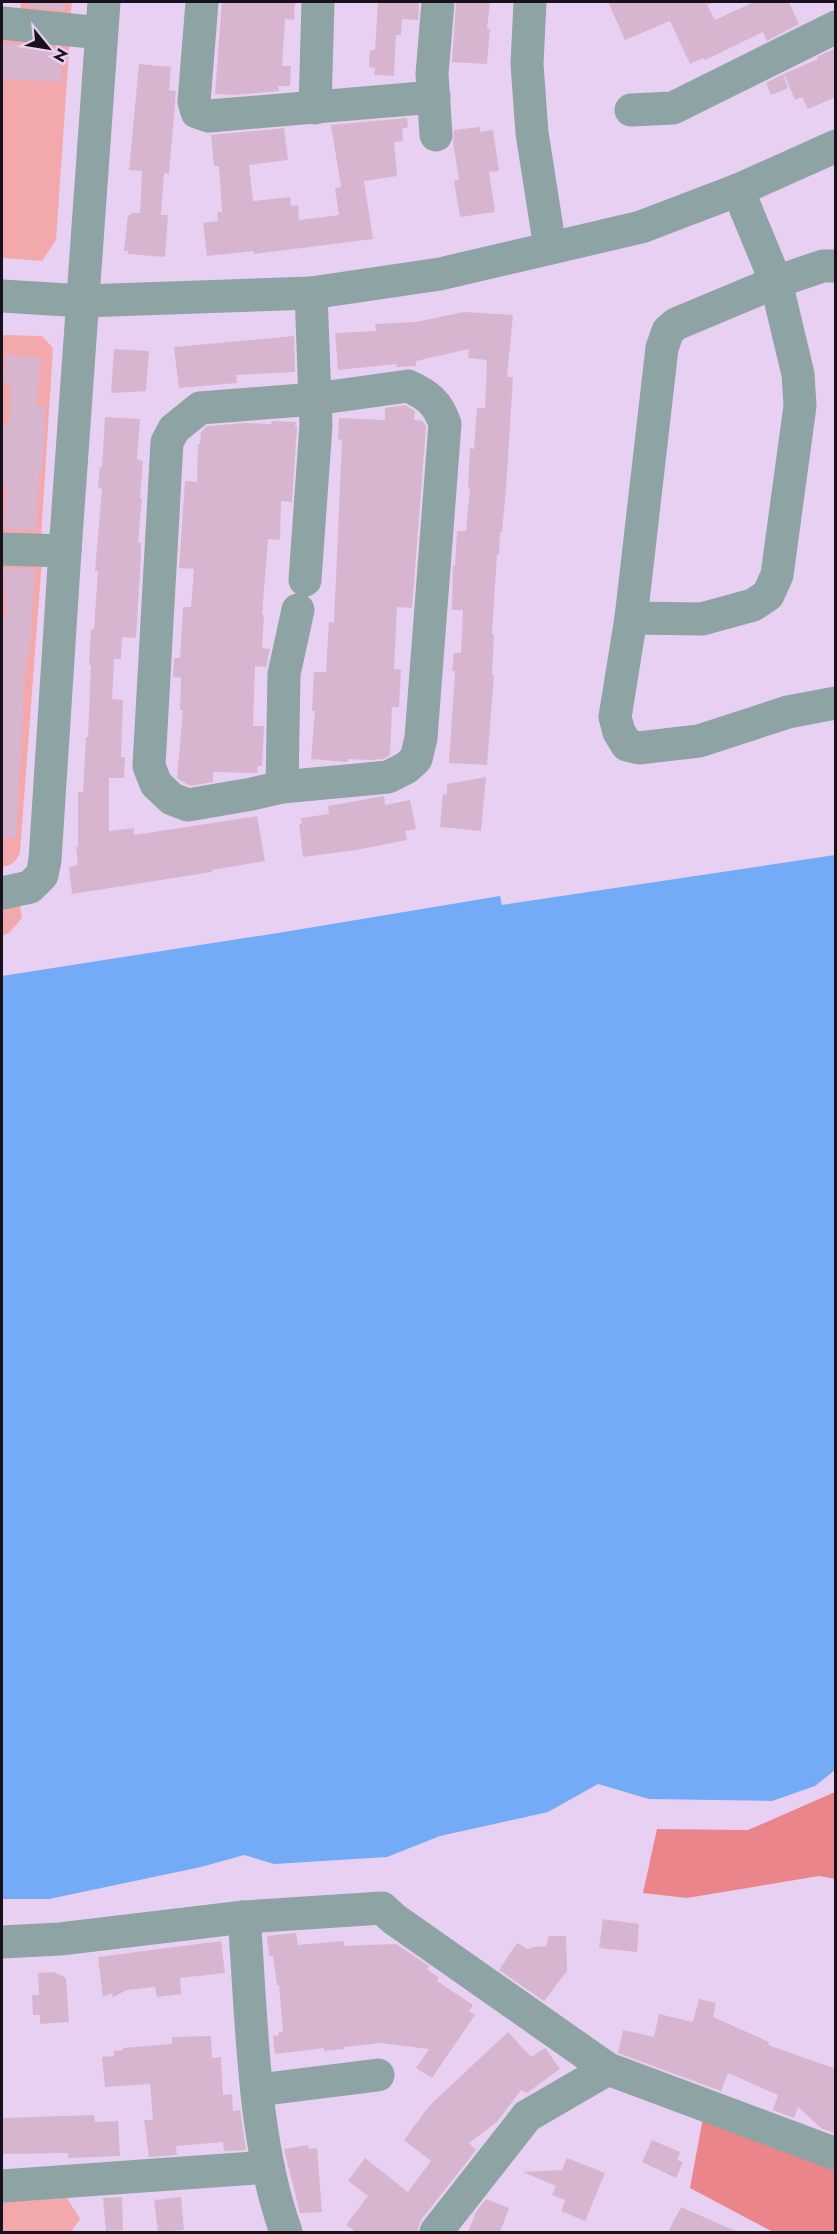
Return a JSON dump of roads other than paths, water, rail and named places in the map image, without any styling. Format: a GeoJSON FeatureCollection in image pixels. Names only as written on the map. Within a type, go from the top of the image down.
{"type":"FeatureCollection","features":[{"type":"Feature","properties":{"kind":"street"},"geometry":{"type":"LineString","coordinates":[[202,2],[194,102],[197,112],[209,116],[434,97]]}},
{"type":"Feature","properties":{"kind":"street"},"geometry":{"type":"LineString","coordinates":[[315,108],[318,2]]}},
{"type":"Feature","properties":{"kind":"street"},"geometry":{"type":"LineString","coordinates":[[436,135],[432,74],[438,2]]}},
{"type":"Feature","properties":{"kind":"street"},"geometry":{"type":"LineString","coordinates":[[530,2],[527,64],[531,133],[550,248]]}},
{"type":"Feature","properties":{"kind":"street"},"geometry":{"type":"LineString","coordinates":[[2,893],[30,887],[42,875],[45,860],[103,17],[7,16]]}},
{"type":"Feature","properties":{"kind":"street"},"geometry":{"type":"LineString","coordinates":[[631,110],[673,108],[836,27]]}},
{"type":"Feature","properties":{"kind":"street"},"geometry":{"type":"LineString","coordinates":[[2,296],[83,301],[311,293],[440,274],[642,227],[738,190],[836,146]]}},
{"type":"Feature","properties":{"kind":"street"},"geometry":{"type":"LineString","coordinates":[[631,618],[702,619],[753,605],[768,595],[777,574],[800,406],[798,374],[776,282],[738,190]]}},
{"type":"Feature","properties":{"kind":"street"},"geometry":{"type":"LineString","coordinates":[[836,266],[823,266],[776,282],[676,324],[668,331],[662,348],[631,618],[615,717],[619,732],[627,745],[639,748],[699,741],[789,712],[836,703]]}},
{"type":"Feature","properties":{"kind":"street"},"geometry":{"type":"LineString","coordinates":[[282,787],[284,674],[302,595],[316,424],[311,293]]}},
{"type":"Feature","properties":{"kind":"street"},"geometry":{"type":"LineString","coordinates":[[408,386],[425,394],[436,403],[445,424],[421,738],[416,759],[406,768],[388,777],[282,787],[188,805],[172,799],[156,784],[149,766],[166,442],[174,429],[200,408],[315,399],[408,386]]}},
{"type":"Feature","properties":{"kind":"street"},"geometry":{"type":"LineString","coordinates":[[2,549],[65,551]]}},
{"type":"Feature","properties":{"kind":"street"},"geometry":{"type":"LineString","coordinates":[[2,1942],[60,1939],[244,1917],[382,1908],[608,2069],[836,2154]]}},
{"type":"Feature","properties":{"kind":"street"},"geometry":{"type":"LineString","coordinates":[[244,1917],[258,2090],[268,2167],[286,2232]]}},
{"type":"Feature","properties":{"kind":"street"},"geometry":{"type":"LineString","coordinates":[[436,2232],[527,2116],[608,2069]]}},
{"type":"Feature","properties":{"kind":"street"},"geometry":{"type":"LineString","coordinates":[[258,2090],[378,2075]]}},
{"type":"Feature","properties":{"kind":"street"},"geometry":{"type":"LineString","coordinates":[[2,2186],[268,2167]]}},
{"type":"Feature","properties":{"kind":"water"},"geometry":{"type":"Polygon","coordinates":[[[835,855],[835,1770],[815,1786],[772,1801],[649,1799],[598,1784],[548,1812],[440,1836],[387,1857],[274,1864],[244,1855],[201,1867],[49,1899],[2,1899],[2,976],[500,896],[502,905],[835,855]]]}}]}
